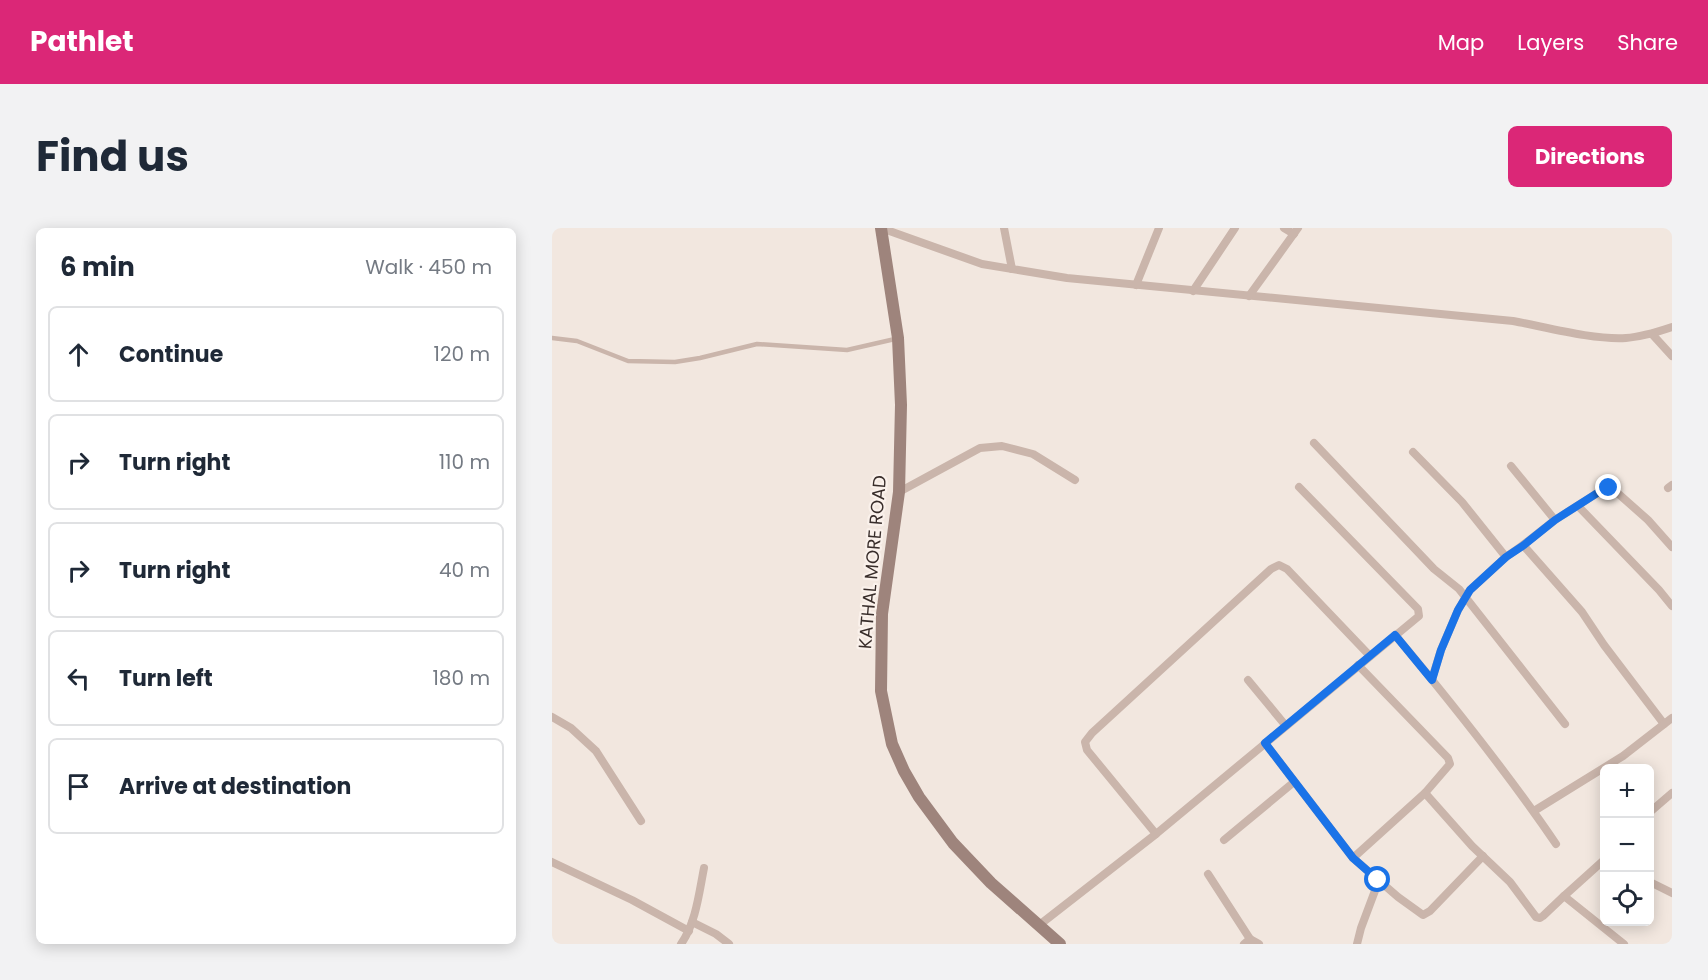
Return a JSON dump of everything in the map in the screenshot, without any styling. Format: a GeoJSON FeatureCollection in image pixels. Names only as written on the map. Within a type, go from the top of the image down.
{"type":"FeatureCollection","features":[{"type":"Feature","properties":{"kind":"main road","name":"KATHAL MORE ROAD"},"geometry":{"type":"LineString","coordinates":[[881,228],[898,338],[901,405],[898,492],[882,614],[880,691],[892,744],[919,798],[953,843],[991,883],[1060,944]]}},
{"type":"Feature","properties":{"kind":"street"},"geometry":{"type":"LineString","coordinates":[[881,228],[982,264],[1067,278],[1514,321],[1597,336],[1623,338],[1652,334],[1672,327]]}},
{"type":"Feature","properties":{"kind":"street"},"geometry":{"type":"LineString","coordinates":[[1004,228],[1012,269]]}},
{"type":"Feature","properties":{"kind":"street"},"geometry":{"type":"LineString","coordinates":[[1136,285],[1160,228]]}},
{"type":"Feature","properties":{"kind":"street"},"geometry":{"type":"LineString","coordinates":[[1193,291],[1235,228]]}},
{"type":"Feature","properties":{"kind":"street"},"geometry":{"type":"LineString","coordinates":[[1249,296],[1296,231],[1284,228]]}},
{"type":"Feature","properties":{"kind":"street"},"geometry":{"type":"LineString","coordinates":[[1652,334],[1672,356]]}},
{"type":"Feature","properties":{"kind":"street"},"geometry":{"type":"LineString","coordinates":[[1314,443],[1434,569],[1459,589],[1565,724]]}},
{"type":"Feature","properties":{"kind":"street"},"geometry":{"type":"LineString","coordinates":[[898,492],[980,448],[1002,446],[1033,454],[1075,480]]}},
{"type":"Feature","properties":{"kind":"street"},"geometry":{"type":"LineString","coordinates":[[1413,452],[1462,501],[1506,557]]}},
{"type":"Feature","properties":{"kind":"street"},"geometry":{"type":"LineString","coordinates":[[1511,466],[1555,520]]}},
{"type":"Feature","properties":{"kind":"street"},"geometry":{"type":"LineString","coordinates":[[1038,926],[1156,834],[1419,616],[1418,609],[1299,488]]}},
{"type":"Feature","properties":{"kind":"street"},"geometry":{"type":"LineString","coordinates":[[1432,680],[1441,650],[1458,610],[1470,590],[1506,557],[1555,520],[1602,490],[1613,489],[1648,520],[1672,547]]}},
{"type":"Feature","properties":{"kind":"street"},"geometry":{"type":"LineString","coordinates":[[1578,506],[1672,606]]}},
{"type":"Feature","properties":{"kind":"street"},"geometry":{"type":"LineString","coordinates":[[1524,545],[1582,612],[1604,645],[1668,721],[1623,756],[1534,812]]}},
{"type":"Feature","properties":{"kind":"street"},"geometry":{"type":"LineString","coordinates":[[1156,834],[1087,750],[1085,742],[1092,733],[1271,569],[1279,565],[1287,569],[1370,656]]}},
{"type":"Feature","properties":{"kind":"street"},"geometry":{"type":"LineString","coordinates":[[1395,635],[1534,812],[1556,844]]}},
{"type":"Feature","properties":{"kind":"street"},"geometry":{"type":"LineString","coordinates":[[1353,858],[1425,793],[1450,764],[1448,758],[1358,666]]}},
{"type":"Feature","properties":{"kind":"street"},"geometry":{"type":"LineString","coordinates":[[1248,680],[1286,726]]}},
{"type":"Feature","properties":{"kind":"street"},"geometry":{"type":"LineString","coordinates":[[552,717],[576,732],[596,751],[641,821]]}},
{"type":"Feature","properties":{"kind":"street"},"geometry":{"type":"LineString","coordinates":[[1265,743],[1353,858],[1398,897],[1423,915],[1430,911],[1483,856]]}},
{"type":"Feature","properties":{"kind":"street"},"geometry":{"type":"LineString","coordinates":[[1224,840],[1294,782]]}},
{"type":"Feature","properties":{"kind":"street"},"geometry":{"type":"LineString","coordinates":[[1425,793],[1510,882],[1536,917],[1543,916],[1600,864]]}},
{"type":"Feature","properties":{"kind":"street"},"geometry":{"type":"LineString","coordinates":[[1654,809],[1672,793]]}},
{"type":"Feature","properties":{"kind":"street"},"geometry":{"type":"LineString","coordinates":[[552,862],[690,926],[716,934],[729,944]]}},
{"type":"Feature","properties":{"kind":"street"},"geometry":{"type":"LineString","coordinates":[[681,944],[690,926],[704,868]]}},
{"type":"Feature","properties":{"kind":"street"},"geometry":{"type":"LineString","coordinates":[[1208,874],[1247,942],[1259,944]]}},
{"type":"Feature","properties":{"kind":"street"},"geometry":{"type":"LineString","coordinates":[[1357,944],[1360,928],[1378,880]]}},
{"type":"Feature","properties":{"kind":"street"},"geometry":{"type":"LineString","coordinates":[[1654,884],[1672,894]]}},
{"type":"Feature","properties":{"kind":"street"},"geometry":{"type":"LineString","coordinates":[[1564,896],[1624,944]]}},
{"type":"Feature","properties":{"kind":"lane"},"geometry":{"type":"LineString","coordinates":[[552,338],[577,340],[628,361],[675,362],[757,344],[847,350],[898,338]]}},
{"type":"Feature","properties":{"kind":"route"},"geometry":{"type":"LineString","coordinates":[[1378,880],[1353,858],[1265,743],[1395,635],[1432,680],[1441,650],[1458,610],[1470,590],[1506,557],[1555,520],[1602,490],[1609,488]]}}]}
